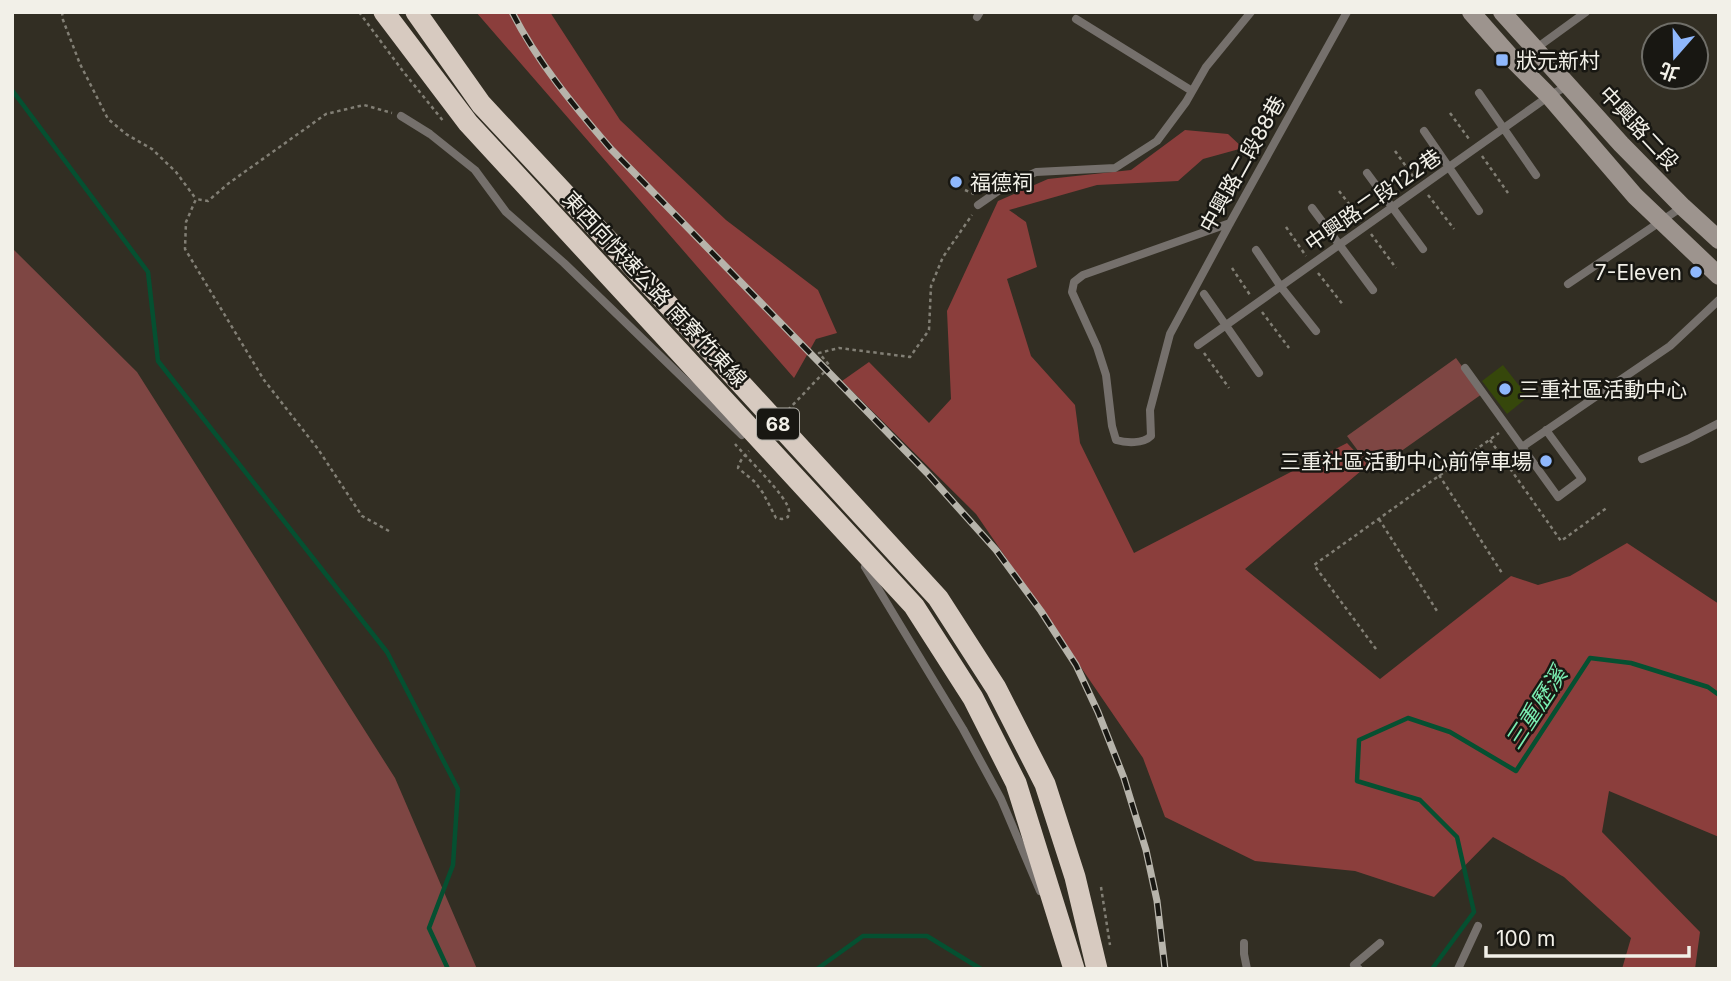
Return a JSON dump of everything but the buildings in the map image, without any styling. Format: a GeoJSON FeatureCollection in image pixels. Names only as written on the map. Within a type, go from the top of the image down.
{"type":"FeatureCollection","features":[{"type":"Feature","properties":{"kind":"highway","name":"東西向快速公路 南寮竹東線"},"geometry":{"type":"LineString","coordinates":[[384,12],[468,123],[914,606],[973,698],[1016,783],[1076,969]]}},
{"type":"Feature","properties":{"kind":"highway","name":"東西向快速公路 南寮竹東線"},"geometry":{"type":"LineString","coordinates":[[416,12],[481,104],[938,598],[996,688],[1045,784],[1075,877],[1097,969]]}},
{"type":"Feature","properties":{"kind":"main road"},"geometry":{"type":"LineString","coordinates":[[1471,12],[1549,96],[1634,196],[1719,276]]}},
{"type":"Feature","properties":{"kind":"main road","name":"中興路二段"},"geometry":{"type":"LineString","coordinates":[[1502,12],[1621,144],[1719,240]]}},
{"type":"Feature","properties":{"kind":"lane"},"geometry":{"type":"LineString","coordinates":[[978,205],[1004,187],[1036,172],[1115,168],[1157,141],[1186,102],[1206,67],[1251,12]]}},
{"type":"Feature","properties":{"kind":"lane","name":"中興路二段88巷"},"geometry":{"type":"LineString","coordinates":[[1230,223],[1083,275],[1074,282],[1072,292],[1097,347],[1106,375],[1112,426],[1119,442],[1140,442],[1151,436],[1150,410],[1170,334],[1347,12]]}},
{"type":"Feature","properties":{"kind":"lane"},"geometry":{"type":"LineString","coordinates":[[1517,63],[1586,12]]}},
{"type":"Feature","properties":{"kind":"lane"},"geometry":{"type":"LineString","coordinates":[[1076,19],[1192,92]]}},
{"type":"Feature","properties":{"kind":"lane","name":"中興路二段122巷"},"geometry":{"type":"LineString","coordinates":[[1198,345],[1549,96],[1569,85]]}},
{"type":"Feature","properties":{"kind":"lane"},"geometry":{"type":"LineString","coordinates":[[1479,93],[1536,175]]}},
{"type":"Feature","properties":{"kind":"lane"},"geometry":{"type":"LineString","coordinates":[[401,116],[430,134],[475,170],[506,212],[564,262],[747,440]]}},
{"type":"Feature","properties":{"kind":"lane"},"geometry":{"type":"LineString","coordinates":[[1424,131],[1479,211]]}},
{"type":"Feature","properties":{"kind":"lane"},"geometry":{"type":"LineString","coordinates":[[1603,161],[1621,144]]}},
{"type":"Feature","properties":{"kind":"lane"},"geometry":{"type":"LineString","coordinates":[[1367,173],[1423,249]]}},
{"type":"Feature","properties":{"kind":"lane"},"geometry":{"type":"LineString","coordinates":[[1569,284],[1683,206]]}},
{"type":"Feature","properties":{"kind":"lane"},"geometry":{"type":"LineString","coordinates":[[1312,208],[1373,290]]}},
{"type":"Feature","properties":{"kind":"lane"},"geometry":{"type":"LineString","coordinates":[[1256,250],[1316,331]]}},
{"type":"Feature","properties":{"kind":"lane"},"geometry":{"type":"LineString","coordinates":[[1204,294],[1259,373]]}},
{"type":"Feature","properties":{"kind":"lane"},"geometry":{"type":"LineString","coordinates":[[1522,447],[1670,346],[1719,300]]}},
{"type":"Feature","properties":{"kind":"lane"},"geometry":{"type":"LineString","coordinates":[[1465,368],[1558,496],[1582,479],[1546,430]]}},
{"type":"Feature","properties":{"kind":"lane"},"geometry":{"type":"LineString","coordinates":[[1642,459],[1719,423]]}},
{"type":"Feature","properties":{"kind":"lane"},"geometry":{"type":"LineString","coordinates":[[756,448],[830,523],[867,570],[963,729],[1001,799],[1076,969]]}},
{"type":"Feature","properties":{"kind":"lane"},"geometry":{"type":"LineString","coordinates":[[1458,969],[1478,926]]}},
{"type":"Feature","properties":{"kind":"lane"},"geometry":{"type":"LineString","coordinates":[[1244,943],[1247,969]]}},
{"type":"Feature","properties":{"kind":"lane"},"geometry":{"type":"LineString","coordinates":[[1359,969],[1354,965],[1380,943]]}},
{"type":"Feature","properties":{"kind":"path"},"geometry":{"type":"LineString","coordinates":[[62,12],[80,64],[108,119],[126,134],[152,149],[176,172],[196,199],[208,201],[326,114],[363,106],[401,116]]}},
{"type":"Feature","properties":{"kind":"path"},"geometry":{"type":"LineString","coordinates":[[1450,113],[1508,193]]}},
{"type":"Feature","properties":{"kind":"path"},"geometry":{"type":"LineString","coordinates":[[1395,151],[1454,229]]}},
{"type":"Feature","properties":{"kind":"path"},"geometry":{"type":"LineString","coordinates":[[1339,191],[1396,268]]}},
{"type":"Feature","properties":{"kind":"path"},"geometry":{"type":"LineString","coordinates":[[196,199],[186,222],[185,249],[264,380],[318,449],[362,516],[389,531]]}},
{"type":"Feature","properties":{"kind":"path"},"geometry":{"type":"LineString","coordinates":[[830,366],[819,353],[839,348],[909,357],[929,330],[931,286],[943,257],[978,205]]}},
{"type":"Feature","properties":{"kind":"path"},"geometry":{"type":"LineString","coordinates":[[1286,227],[1344,306]]}},
{"type":"Feature","properties":{"kind":"path"},"geometry":{"type":"LineString","coordinates":[[1232,268],[1289,348]]}},
{"type":"Feature","properties":{"kind":"path"},"geometry":{"type":"LineString","coordinates":[[1198,345],[1229,388]]}},
{"type":"Feature","properties":{"kind":"path"},"geometry":{"type":"LineString","coordinates":[[1376,649],[1314,565],[1507,426]]}},
{"type":"Feature","properties":{"kind":"path"},"geometry":{"type":"LineString","coordinates":[[732,440],[786,502],[788,517],[776,517],[755,482],[738,468],[743,458]]}},
{"type":"Feature","properties":{"kind":"path"},"geometry":{"type":"LineString","coordinates":[[1489,440],[1561,541],[1608,507]]}},
{"type":"Feature","properties":{"kind":"path"},"geometry":{"type":"LineString","coordinates":[[1439,475],[1502,573]]}},
{"type":"Feature","properties":{"kind":"path"},"geometry":{"type":"LineString","coordinates":[[1379,519],[1437,611]]}},
{"type":"Feature","properties":{"kind":"path"},"geometry":{"type":"LineString","coordinates":[[1101,887],[1111,952]]}},
{"type":"Feature","properties":{"kind":"shaded area"},"geometry":{"type":"Polygon","coordinates":[[[476,12],[550,12],[620,120],[726,220],[818,290],[837,333],[816,339],[794,378],[476,12]]]}},
{"type":"Feature","properties":{"kind":"shaded area"},"geometry":{"type":"Polygon","coordinates":[[[1185,130],[1228,134],[1243,148],[1203,159],[1178,181],[1097,185],[1009,210],[1026,222],[1037,267],[1007,279],[1031,356],[1075,405],[1080,443],[1134,553],[1347,443],[1368,465],[1245,569],[1380,679],[1511,576],[1538,585],[1570,576],[1627,543],[1719,604],[1719,837],[1609,791],[1602,832],[1700,932],[1695,969],[1622,969],[1631,938],[1564,877],[1493,837],[1434,897],[1355,871],[1255,861],[1165,817],[1143,758],[976,514],[842,381],[869,362],[929,423],[951,399],[947,311],[998,201],[1048,179],[1131,170],[1185,130]]]}},
{"type":"Feature","properties":{"kind":"shaded area"},"geometry":{"type":"Polygon","coordinates":[[[12,248],[137,372],[395,778],[477,969],[12,969],[12,248]]]}},
{"type":"Feature","properties":{"kind":"shaded area"},"geometry":{"type":"Polygon","coordinates":[[[1456,358],[1482,394],[1373,471],[1347,436],[1456,358]]]}},
{"type":"Feature","properties":{"kind":"waterway"},"geometry":{"type":"LineString","coordinates":[[12,90],[148,272],[158,361],[387,652],[458,789],[453,865],[429,928],[448,969]]}},
{"type":"Feature","properties":{"kind":"waterway","name":"三重歷溪"},"geometry":{"type":"LineString","coordinates":[[1432,969],[1474,912],[1457,837],[1420,800],[1357,781],[1359,740],[1408,718],[1450,732],[1516,771],[1590,658],[1631,663],[1708,687],[1719,695]]}},
{"type":"Feature","properties":{"kind":"waterway","name":"三重歷溪"},"geometry":{"type":"LineString","coordinates":[[817,969],[863,936],[927,936],[981,969]]}},
{"type":"Feature","properties":{"kind":"railway"},"geometry":{"type":"LineString","coordinates":[[512,12],[545,66],[611,149],[927,473],[996,550],[1041,611],[1076,665],[1124,778],[1146,850],[1157,901],[1165,969]]}},
{"type":"Feature","properties":{"kind":"place","name":"狀元新村"},"geometry":{"type":"Point","coordinates":[1502,60]}},
{"type":"Feature","properties":{"kind":"place","name":"福德祠"},"geometry":{"type":"Point","coordinates":[956,182]}},
{"type":"Feature","properties":{"kind":"place","name":"7-Eleven"},"geometry":{"type":"Point","coordinates":[1696,272]}},
{"type":"Feature","properties":{"kind":"place","name":"三重社區活動中心"},"geometry":{"type":"Point","coordinates":[1505,389]}},
{"type":"Feature","properties":{"kind":"place","name":"三重社區活動中心前停車場"},"geometry":{"type":"Point","coordinates":[1546,461]}}]}
